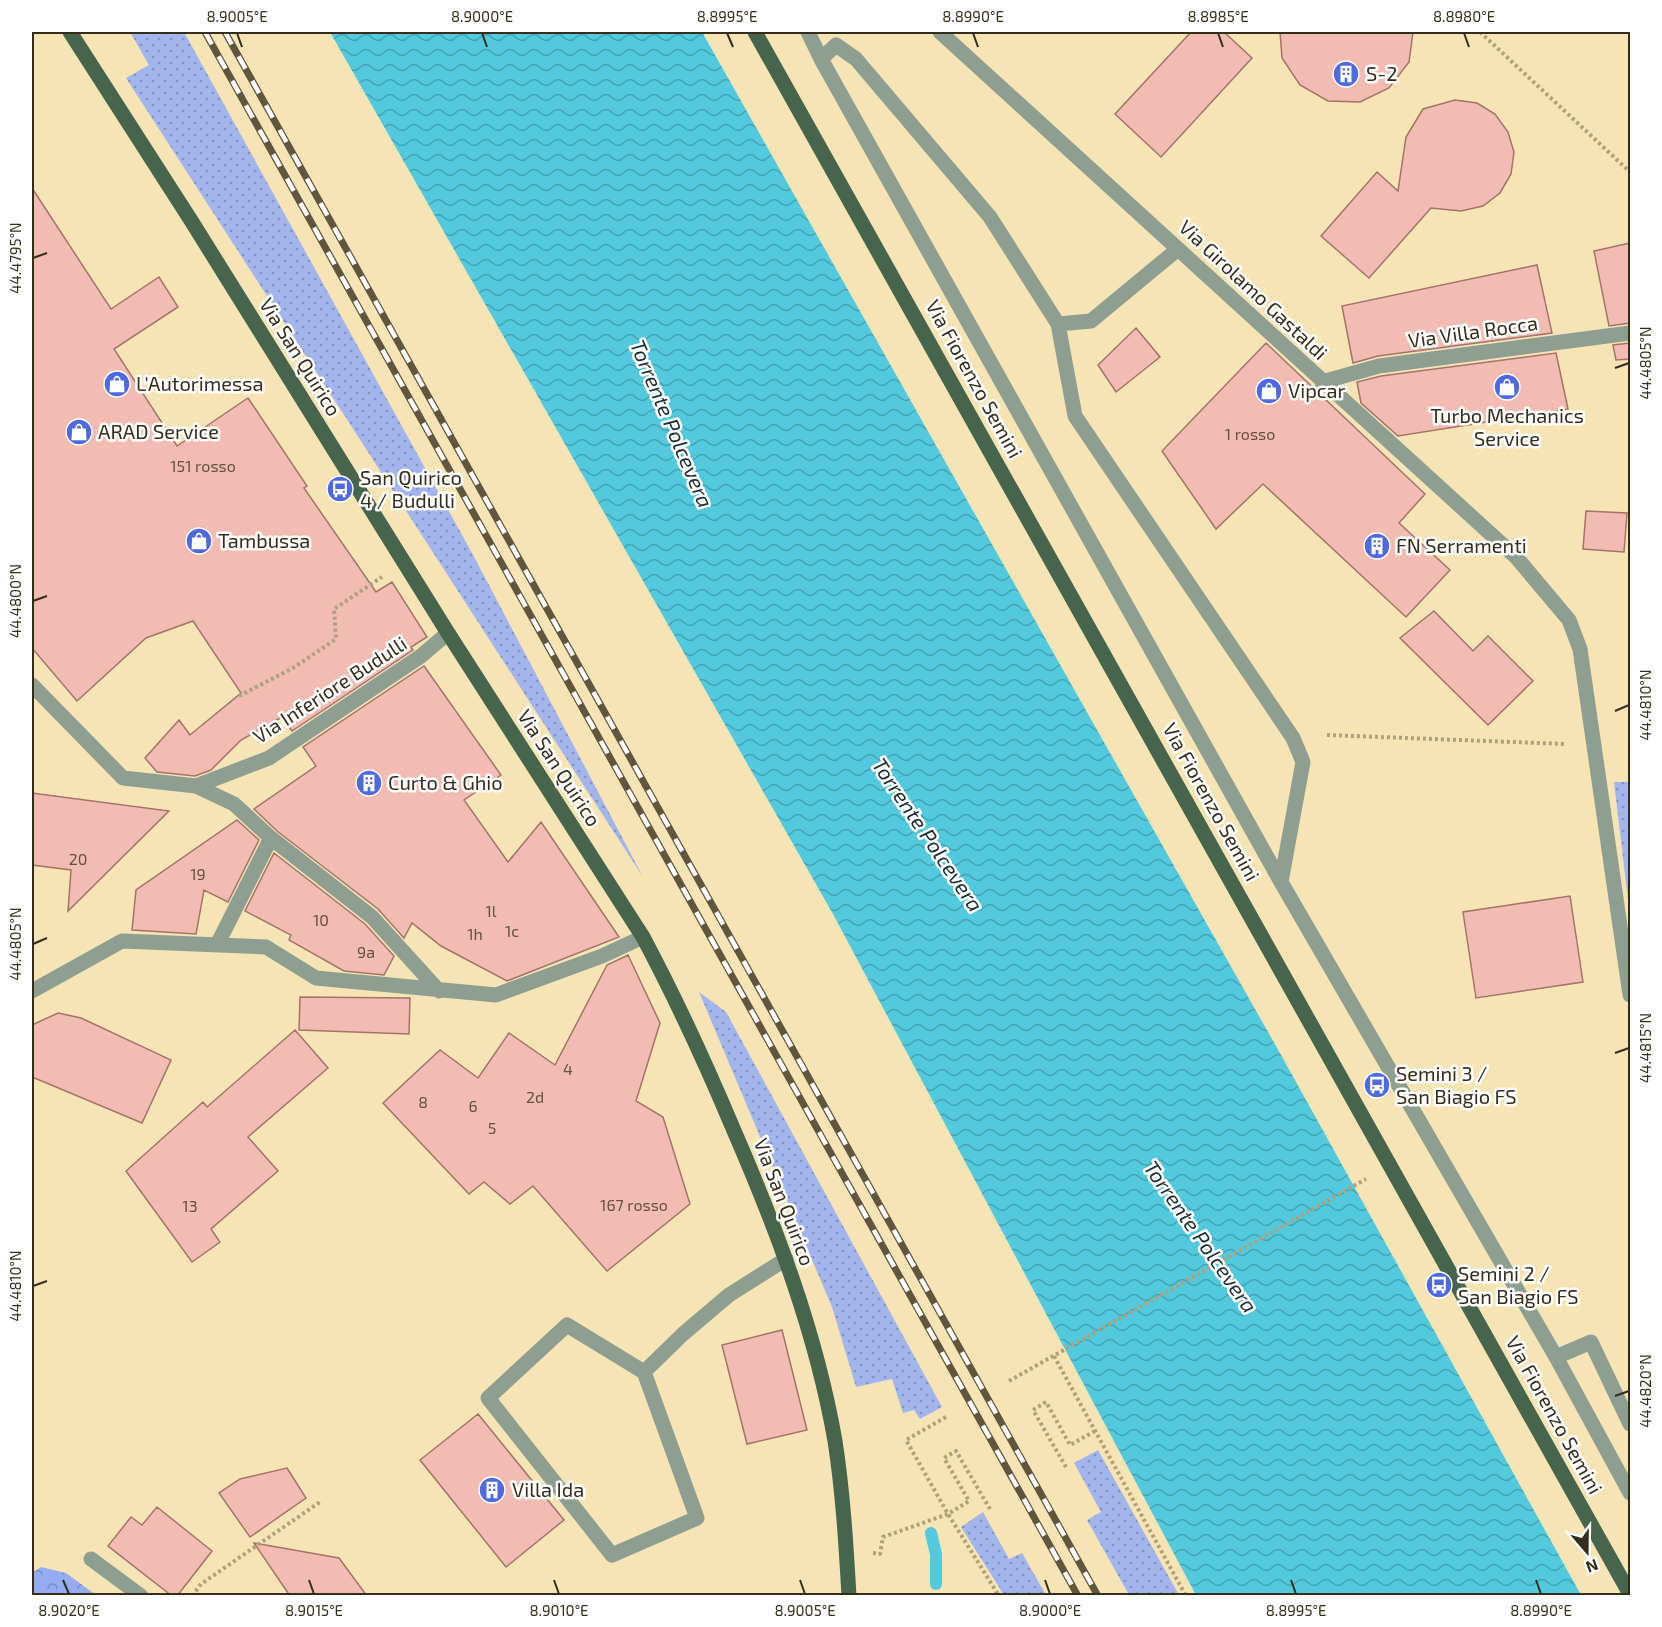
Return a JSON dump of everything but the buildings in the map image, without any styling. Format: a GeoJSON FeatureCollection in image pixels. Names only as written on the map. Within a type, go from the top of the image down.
{"type":"FeatureCollection","features":[{"type":"Feature","properties":{"kind":"main road","name":"Via San Quirico"},"geometry":{"type":"LineString","coordinates":[[70,32],[192,222],[448,633],[643,937],[670,987],[766,1205],[786,1259],[822,1380],[843,1493],[849,1596]]}},
{"type":"Feature","properties":{"kind":"main road","name":"Via Fiorenzo Semini"},"geometry":{"type":"LineString","coordinates":[[755,32],[1630,1594]]}},
{"type":"Feature","properties":{"kind":"street"},"geometry":{"type":"LineString","coordinates":[[808,32],[1281,882],[1556,1357],[1630,1493]]}},
{"type":"Feature","properties":{"kind":"street","name":"Via Girolamo Gastaldi"},"geometry":{"type":"LineString","coordinates":[[940,32],[1516,557],[1569,620],[1580,649],[1630,995]]}},
{"type":"Feature","properties":{"kind":"street"},"geometry":{"type":"LineString","coordinates":[[822,59],[836,45],[856,59],[990,217],[1058,324],[1075,416],[1293,738],[1303,762],[1281,882]]}},
{"type":"Feature","properties":{"kind":"street"},"geometry":{"type":"LineString","coordinates":[[1058,324],[1091,321],[1178,249]]}},
{"type":"Feature","properties":{"kind":"street","name":"Via Villa Rocca"},"geometry":{"type":"LineString","coordinates":[[1322,382],[1379,366],[1630,333]]}},
{"type":"Feature","properties":{"kind":"street","name":"Via Inferiore Budulli"},"geometry":{"type":"LineString","coordinates":[[196,786],[269,758],[421,656],[448,633]]}},
{"type":"Feature","properties":{"kind":"street","name":"Via Inferiore Budulli"},"geometry":{"type":"LineString","coordinates":[[32,686],[123,778],[196,786],[234,804],[271,838],[372,917],[439,991]]}},
{"type":"Feature","properties":{"kind":"street"},"geometry":{"type":"LineString","coordinates":[[217,945],[271,838]]}},
{"type":"Feature","properties":{"kind":"street"},"geometry":{"type":"LineString","coordinates":[[32,991],[122,941],[266,947],[316,978],[496,995],[602,956],[643,937]]}},
{"type":"Feature","properties":{"kind":"street"},"geometry":{"type":"LineString","coordinates":[[644,1372],[683,1334],[729,1295],[786,1259]]}},
{"type":"Feature","properties":{"kind":"street"},"geometry":{"type":"LineString","coordinates":[[567,1325],[644,1372],[697,1518],[612,1555],[488,1398],[567,1325]]}},
{"type":"Feature","properties":{"kind":"street"},"geometry":{"type":"LineString","coordinates":[[1556,1357],[1591,1342],[1630,1424]]}},
{"type":"Feature","properties":{"kind":"street"},"geometry":{"type":"LineString","coordinates":[[91,1559],[141,1596]]}},
{"type":"Feature","properties":{"kind":"path"},"geometry":{"type":"LineString","coordinates":[[1480,32],[1630,172]]}},
{"type":"Feature","properties":{"kind":"path"},"geometry":{"type":"LineString","coordinates":[[239,696],[292,668],[336,639],[334,609],[385,575]]}},
{"type":"Feature","properties":{"kind":"path"},"geometry":{"type":"LineString","coordinates":[[1327,735],[1595,745]]}},
{"type":"Feature","properties":{"kind":"path"},"geometry":{"type":"LineString","coordinates":[[1009,1381],[1372,1176]]}},
{"type":"Feature","properties":{"kind":"path"},"geometry":{"type":"LineString","coordinates":[[1054,1356],[1186,1596]]}},
{"type":"Feature","properties":{"kind":"path"},"geometry":{"type":"LineString","coordinates":[[1066,1467],[1033,1410],[1046,1402],[1070,1445],[1095,1431]]}},
{"type":"Feature","properties":{"kind":"path"},"geometry":{"type":"LineString","coordinates":[[946,1417],[906,1440],[948,1514],[999,1596]]}},
{"type":"Feature","properties":{"kind":"path"},"geometry":{"type":"LineString","coordinates":[[880,1554],[883,1537],[948,1514],[969,1501],[944,1458],[956,1451],[990,1509]]}},
{"type":"Feature","properties":{"kind":"path"},"geometry":{"type":"LineString","coordinates":[[192,1596],[201,1584],[320,1502]]}},
{"type":"Feature","properties":{"kind":"shaded area"},"geometry":{"type":"Polygon","coordinates":[[[130,32],[184,32],[472,553],[643,877],[126,78],[149,65],[130,32]]]}},
{"type":"Feature","properties":{"kind":"shaded area"},"geometry":{"type":"Polygon","coordinates":[[[1614,782],[1630,782],[1630,917],[1614,782]]]}},
{"type":"Feature","properties":{"kind":"shaded area"},"geometry":{"type":"Polygon","coordinates":[[[699,992],[726,1012],[942,1407],[920,1419],[914,1410],[903,1413],[892,1379],[856,1387],[832,1307],[699,992]]]}},
{"type":"Feature","properties":{"kind":"shaded area"},"geometry":{"type":"Polygon","coordinates":[[[1098,1450],[1179,1595],[1129,1595],[1087,1520],[1101,1512],[1074,1463],[1098,1450]]]}},
{"type":"Feature","properties":{"kind":"shaded area"},"geometry":{"type":"Polygon","coordinates":[[[983,1512],[1009,1559],[1022,1553],[1046,1595],[1004,1595],[961,1527],[983,1512]]]}},
{"type":"Feature","properties":{"kind":"green space"},"geometry":{"type":"Polygon","coordinates":[[[41,1567],[66,1573],[96,1595],[32,1595],[32,1573],[41,1567]]]}},
{"type":"Feature","properties":{"kind":"water","name":"Torrente Polcevera"},"geometry":{"type":"Polygon","coordinates":[[[330,32],[702,32],[1281,1055],[1581,1595],[1196,1595],[833,914],[330,32]]]}},
{"type":"Feature","properties":{"kind":"waterway"},"geometry":{"type":"LineString","coordinates":[[931,1533],[936,1554],[936,1584]]}},
{"type":"Feature","properties":{"kind":"railway"},"geometry":{"type":"LineString","coordinates":[[205,32],[1078,1596]]}},
{"type":"Feature","properties":{"kind":"railway"},"geometry":{"type":"LineString","coordinates":[[225,32],[1098,1596]]}},
{"type":"Feature","properties":{"kind":"place","name":"S-2"},"geometry":{"type":"Point","coordinates":[1346,74]}},
{"type":"Feature","properties":{"kind":"place","name":"L'Autorimessa"},"geometry":{"type":"Point","coordinates":[117,384]}},
{"type":"Feature","properties":{"kind":"place","name":"Turbo Mechanics Service"},"geometry":{"type":"Point","coordinates":[1507,387]}},
{"type":"Feature","properties":{"kind":"place","name":"Vipcar"},"geometry":{"type":"Point","coordinates":[1269,391]}},
{"type":"Feature","properties":{"kind":"place","name":"ARAD Service"},"geometry":{"type":"Point","coordinates":[79,432]}},
{"type":"Feature","properties":{"kind":"place","name":"San Quirico 4 / Budulli"},"geometry":{"type":"Point","coordinates":[340,489]}},
{"type":"Feature","properties":{"kind":"place","name":"Tambussa"},"geometry":{"type":"Point","coordinates":[199,541]}},
{"type":"Feature","properties":{"kind":"place","name":"FN Serramenti"},"geometry":{"type":"Point","coordinates":[1377,546]}},
{"type":"Feature","properties":{"kind":"place","name":"Curto & Ghio"},"geometry":{"type":"Point","coordinates":[369,783]}},
{"type":"Feature","properties":{"kind":"place","name":"Semini 3 / San Biagio FS"},"geometry":{"type":"Point","coordinates":[1377,1085]}},
{"type":"Feature","properties":{"kind":"place","name":"Semini 2 / San Biagio FS"},"geometry":{"type":"Point","coordinates":[1439,1285]}},
{"type":"Feature","properties":{"kind":"place","name":"Villa Ida"},"geometry":{"type":"Point","coordinates":[492,1490]}}]}
